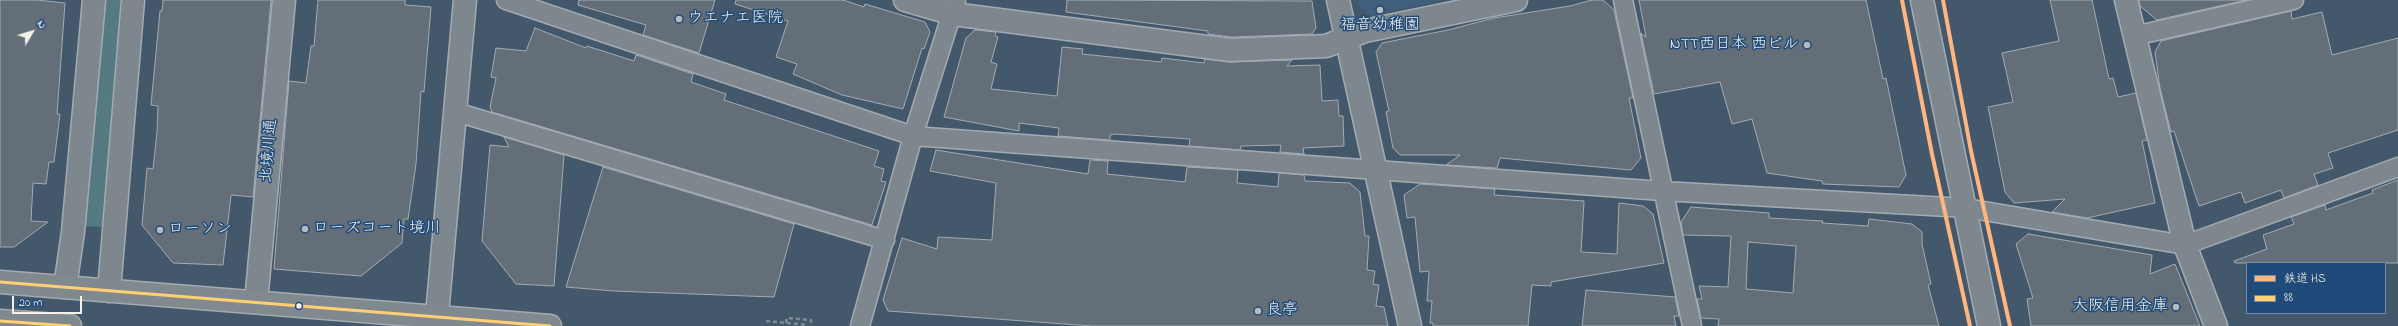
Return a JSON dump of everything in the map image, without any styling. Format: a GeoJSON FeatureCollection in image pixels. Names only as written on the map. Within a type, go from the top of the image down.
{"type":"FeatureCollection","features":[{"type":"Feature","properties":{"kind":"highway"},"geometry":{"type":"LineString","coordinates":[[0,282],[256,302],[436,322],[550,326]]}},
{"type":"Feature","properties":{"kind":"highway"},"geometry":{"type":"LineString","coordinates":[[0,321],[70,326]]}},
{"type":"Feature","properties":{"kind":"street"},"geometry":{"type":"LineString","coordinates":[[65,287],[73,232],[94,0]]}},
{"type":"Feature","properties":{"kind":"street"},"geometry":{"type":"LineString","coordinates":[[109,291],[133,0]]}},
{"type":"Feature","properties":{"kind":"street","name":"北境川通"},"geometry":{"type":"LineString","coordinates":[[256,302],[284,0]]}},
{"type":"Feature","properties":{"kind":"street"},"geometry":{"type":"LineString","coordinates":[[436,322],[465,0]]}},
{"type":"Feature","properties":{"kind":"street"},"geometry":{"type":"LineString","coordinates":[[506,0],[913,136],[1662,191],[1966,208],[2186,245],[2398,167]]}},
{"type":"Feature","properties":{"kind":"street"},"geometry":{"type":"LineString","coordinates":[[905,0],[1230,50],[1326,46],[1365,31],[1516,0]]}},
{"type":"Feature","properties":{"kind":"street"},"geometry":{"type":"LineString","coordinates":[[1338,0],[1377,170],[1410,326]]}},
{"type":"Feature","properties":{"kind":"street"},"geometry":{"type":"LineString","coordinates":[[1623,0],[1662,191],[1692,326]]}},
{"type":"Feature","properties":{"kind":"street"},"geometry":{"type":"LineString","coordinates":[[1922,0],[1966,208],[1989,326]]}},
{"type":"Feature","properties":{"kind":"street"},"geometry":{"type":"LineString","coordinates":[[2126,0],[2186,245],[2216,326]]}},
{"type":"Feature","properties":{"kind":"street"},"geometry":{"type":"LineString","coordinates":[[2134,36],[2294,0]]}},
{"type":"Feature","properties":{"kind":"street"},"geometry":{"type":"LineString","coordinates":[[860,326],[913,136],[954,7]]}},
{"type":"Feature","properties":{"kind":"street"},"geometry":{"type":"LineString","coordinates":[[456,112],[885,240]]}},
{"type":"Feature","properties":{"kind":"path"},"geometry":{"type":"LineString","coordinates":[[766,322],[809,325],[811,320],[787,318],[786,323]]}},
{"type":"Feature","properties":{"kind":"shaded area","name":"福音幼稚園"},"geometry":{"type":"Polygon","coordinates":[[[1357,0],[1444,0],[1370,15],[1358,5],[1357,0]]]}},
{"type":"Feature","properties":{"kind":"green space"},"geometry":{"type":"Polygon","coordinates":[[[105,0],[123,0],[102,227],[83,226],[105,0]]]}},
{"type":"Feature","properties":{"kind":"building"},"geometry":{"type":"Polygon","coordinates":[[[0,0],[37,0],[65,3],[57,114],[60,114],[54,162],[49,162],[46,184],[33,183],[31,221],[48,222],[14,247],[0,247],[0,0]]]}},
{"type":"Feature","properties":{"kind":"building"},"geometry":{"type":"Polygon","coordinates":[[[163,0],[271,0],[253,197],[231,195],[223,265],[173,263],[142,225],[147,168],[153,169],[157,132],[158,106],[151,105],[160,11],[162,11],[163,0]]]}},
{"type":"Feature","properties":{"kind":"building"},"geometry":{"type":"Polygon","coordinates":[[[318,0],[405,0],[405,5],[431,7],[424,92],[421,91],[416,164],[408,219],[404,219],[402,243],[361,276],[274,269],[289,81],[306,83],[311,46],[314,46],[318,0]]]}},
{"type":"Feature","properties":{"kind":"building","name":"ウエナエ医院"},"geometry":{"type":"Polygon","coordinates":[[[579,0],[715,0],[699,53],[643,35],[646,25],[578,5],[579,0]]]}},
{"type":"Feature","properties":{"kind":"building"},"geometry":{"type":"Polygon","coordinates":[[[736,0],[843,0],[864,7],[865,4],[925,22],[930,32],[924,49],[922,48],[903,109],[842,95],[793,74],[797,64],[776,57],[788,21],[735,4],[736,0]]]}},
{"type":"Feature","properties":{"kind":"building"},"geometry":{"type":"Polygon","coordinates":[[[1067,0],[1312,1],[1316,28],[1312,34],[1231,37],[1208,34],[1208,31],[1066,12],[1067,0]]]}},
{"type":"Feature","properties":{"kind":"building"},"geometry":{"type":"Polygon","coordinates":[[[1592,0],[1603,0],[1614,10],[1633,98],[1629,98],[1641,158],[1631,170],[1500,158],[1497,168],[1446,165],[1460,155],[1400,155],[1393,148],[1386,112],[1389,111],[1376,52],[1382,43],[1448,30],[1494,18],[1570,6],[1592,0]]]}},
{"type":"Feature","properties":{"kind":"building"},"geometry":{"type":"Polygon","coordinates":[[[1639,0],[1866,0],[1883,79],[1886,78],[1906,175],[1899,187],[1823,184],[1822,181],[1767,173],[1752,119],[1732,124],[1720,82],[1654,94],[1641,33],[1646,37],[1639,0]]]}},
{"type":"Feature","properties":{"kind":"building"},"geometry":{"type":"Polygon","coordinates":[[[2050,0],[2092,0],[2109,79],[2113,78],[2118,97],[2136,93],[2147,140],[2142,141],[2155,203],[2087,218],[2052,212],[2065,199],[2014,203],[2005,192],[1988,107],[2013,102],[2002,53],[2059,41],[2050,0]]]}},
{"type":"Feature","properties":{"kind":"building"},"geometry":{"type":"Polygon","coordinates":[[[2139,0],[2246,0],[2157,20],[2140,6],[2139,0]]]}},
{"type":"Feature","properties":{"kind":"building"},"geometry":{"type":"Polygon","coordinates":[[[2291,11],[2292,19],[2322,12],[2332,55],[2398,38],[2398,130],[2328,153],[2333,168],[2314,174],[2318,185],[2284,198],[2281,190],[2245,203],[2241,192],[2199,206],[2174,131],[2171,132],[2160,88],[2155,52],[2161,41],[2291,11]]]}},
{"type":"Feature","properties":{"kind":"building"},"geometry":{"type":"Polygon","coordinates":[[[535,28],[586,48],[587,46],[634,61],[636,55],[693,74],[691,82],[726,94],[724,100],[879,151],[874,166],[884,169],[881,181],[886,182],[872,225],[492,112],[490,107],[496,78],[491,77],[496,48],[526,51],[535,28]]]}},
{"type":"Feature","properties":{"kind":"building"},"geometry":{"type":"Polygon","coordinates":[[[975,30],[996,32],[995,36],[998,37],[991,62],[997,64],[991,89],[1057,96],[1062,47],[1083,49],[1082,54],[1161,62],[1162,58],[1204,63],[1205,59],[1230,62],[1292,60],[1287,66],[1320,65],[1322,101],[1338,100],[1339,116],[1343,116],[1344,146],[1303,148],[1304,154],[1280,152],[1281,145],[1241,146],[1240,150],[1189,146],[1190,139],[1115,134],[1110,135],[1110,140],[1058,136],[1059,128],[1019,123],[1019,131],[944,117],[966,38],[975,30]]]}},
{"type":"Feature","properties":{"kind":"building"},"geometry":{"type":"Polygon","coordinates":[[[504,137],[564,155],[554,286],[516,284],[482,241],[490,145],[509,147],[504,137]]]}},
{"type":"Feature","properties":{"kind":"building"},"geometry":{"type":"Polygon","coordinates":[[[936,150],[1088,174],[1090,160],[1108,161],[1107,174],[1185,182],[1187,167],[1238,170],[1237,183],[1278,187],[1279,173],[1304,175],[1305,181],[1350,183],[1360,192],[1365,236],[1369,236],[1367,270],[1375,271],[1373,284],[1379,285],[1376,306],[1384,307],[1388,326],[1092,326],[888,311],[883,300],[902,238],[937,249],[938,237],[992,240],[996,183],[930,171],[936,150]]]}},
{"type":"Feature","properties":{"kind":"building"},"geometry":{"type":"Polygon","coordinates":[[[603,167],[794,224],[774,297],[614,291],[566,287],[603,167]]]}},
{"type":"Feature","properties":{"kind":"building"},"geometry":{"type":"Polygon","coordinates":[[[2398,180],[2398,263],[2235,263],[2234,261],[2267,249],[2263,235],[2294,224],[2291,217],[2325,205],[2326,210],[2373,193],[2372,190],[2398,180]]]}},
{"type":"Feature","properties":{"kind":"building"},"geometry":{"type":"Polygon","coordinates":[[[1420,184],[1495,189],[1494,195],[1584,201],[1581,252],[1617,254],[1619,203],[1643,206],[1653,214],[1664,263],[1551,282],[1551,286],[1532,285],[1528,326],[1433,326],[1433,323],[1430,323],[1432,301],[1427,301],[1429,271],[1420,272],[1415,217],[1407,218],[1404,195],[1420,184]]]}},
{"type":"Feature","properties":{"kind":"building"},"geometry":{"type":"Polygon","coordinates":[[[1691,207],[1769,213],[1769,218],[1823,221],[1822,223],[1868,226],[1869,219],[1912,224],[1922,232],[1922,244],[1931,284],[1928,285],[1939,326],[1718,326],[1719,319],[1701,318],[1697,299],[1702,299],[1699,286],[1728,287],[1731,236],[1683,235],[1681,222],[1691,207]],[[1748,242],[1746,289],[1793,293],[1796,246],[1748,242]]]}},
{"type":"Feature","properties":{"kind":"building"},"geometry":{"type":"Polygon","coordinates":[[[2028,234],[2152,255],[2150,274],[2175,264],[2200,326],[2031,326],[2027,299],[2033,298],[2016,244],[2028,234]]]}},
{"type":"Feature","properties":{"kind":"building"},"geometry":{"type":"Polygon","coordinates":[[[1586,290],[1675,297],[1679,316],[1674,316],[1676,326],[1582,326],[1586,290]]]}},
{"type":"Feature","properties":{"kind":"rail line","name":"HS"},"geometry":{"type":"LineString","coordinates":[[1902,0],[1932,154],[1970,326]]}},
{"type":"Feature","properties":{"kind":"rail line","name":"HS"},"geometry":{"type":"LineString","coordinates":[[1943,0],[1971,151],[2010,326]]}},
{"type":"Feature","properties":{"kind":"transit line","name":"88"},"geometry":{"type":"LineString","coordinates":[[0,282],[550,326]]}},
{"type":"Feature","properties":{"kind":"transit line","name":"88"},"geometry":{"type":"LineString","coordinates":[[0,321],[70,326]]}},
{"type":"Feature","properties":{"kind":"place","name":"福音幼稚園"},"geometry":{"type":"Point","coordinates":[1380,10]}},
{"type":"Feature","properties":{"kind":"place","name":"ウエナエ医院"},"geometry":{"type":"Point","coordinates":[679,19]}},
{"type":"Feature","properties":{"kind":"place","name":"NTT西日本 西ビル"},"geometry":{"type":"Point","coordinates":[1807,45]}},
{"type":"Feature","properties":{"kind":"place","name":"ローズコート境川"},"geometry":{"type":"Point","coordinates":[305,229]}},
{"type":"Feature","properties":{"kind":"place","name":"ローソン"},"geometry":{"type":"Point","coordinates":[160,230]}},
{"type":"Feature","properties":{"kind":"place","name":"大阪信用金庫"},"geometry":{"type":"Point","coordinates":[2176,307]}},
{"type":"Feature","properties":{"kind":"place","name":"良亭"},"geometry":{"type":"Point","coordinates":[1258,311]}}]}
